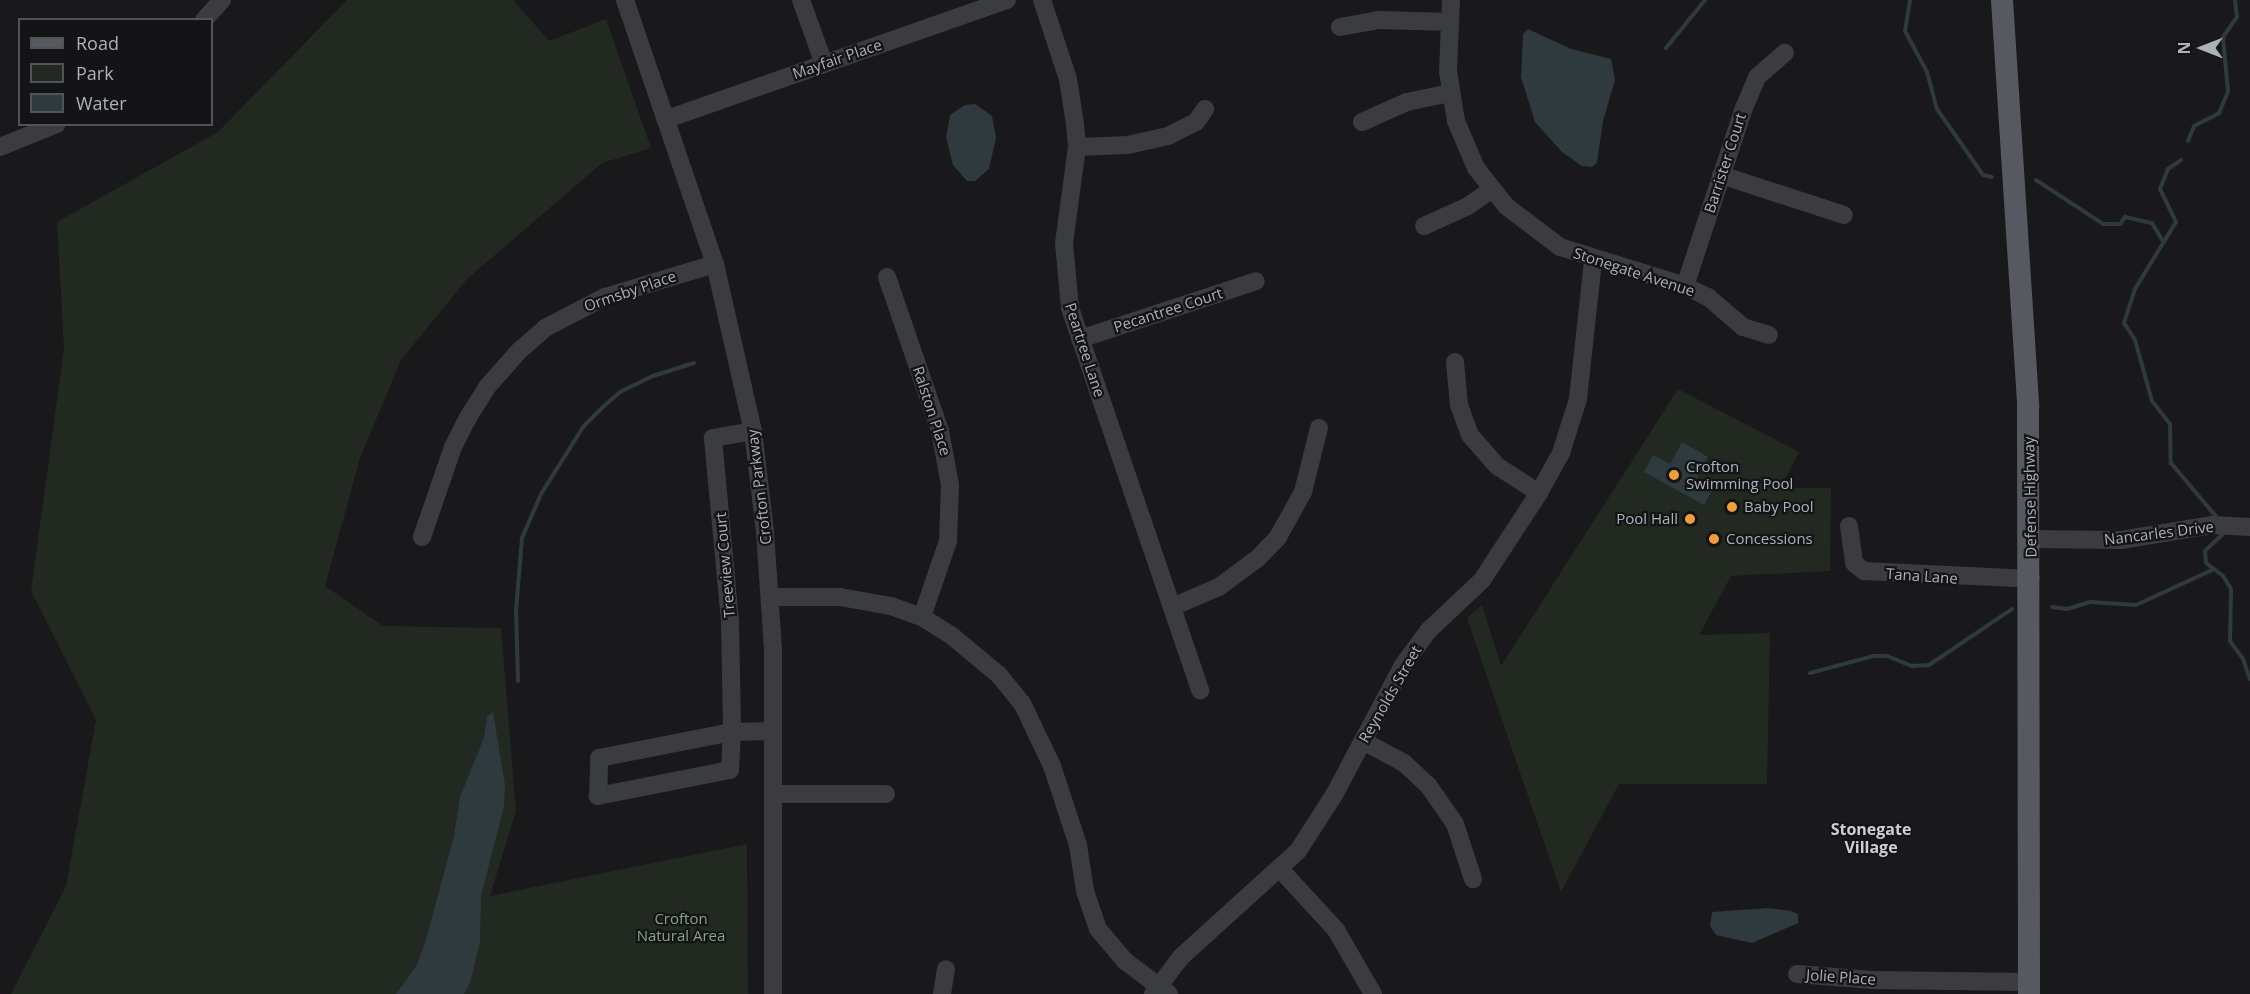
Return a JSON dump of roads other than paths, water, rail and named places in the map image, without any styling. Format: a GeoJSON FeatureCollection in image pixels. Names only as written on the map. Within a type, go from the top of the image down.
{"type":"FeatureCollection","features":[{"type":"Feature","properties":{"kind":"main road","name":"Defense Highway"},"geometry":{"type":"LineString","coordinates":[[2002,0],[2025,329],[2032,539],[2030,988]]}},
{"type":"Feature","properties":{"kind":"street"},"geometry":{"type":"LineString","coordinates":[[206,18],[222,0]]}},
{"type":"Feature","properties":{"kind":"street","name":"Crofton Parkway"},"geometry":{"type":"LineString","coordinates":[[625,0],[715,264],[753,431],[770,597],[773,731],[772,994]]}},
{"type":"Feature","properties":{"kind":"street"},"geometry":{"type":"LineString","coordinates":[[801,0],[824,64]]}},
{"type":"Feature","properties":{"kind":"street","name":"Mayfair Place"},"geometry":{"type":"LineString","coordinates":[[667,119],[1007,0]]}},
{"type":"Feature","properties":{"kind":"street","name":"Peartree Lane"},"geometry":{"type":"LineString","coordinates":[[1041,0],[1068,80],[1077,147],[1064,265],[1070,308],[1200,690]]}},
{"type":"Feature","properties":{"kind":"street","name":"Stonegate Avenue"},"geometry":{"type":"LineString","coordinates":[[1451,0],[1450,93],[1466,146],[1491,190],[1532,230],[1560,247],[1593,260],[1685,286],[1714,302],[1743,327],[1769,335]]}},
{"type":"Feature","properties":{"kind":"street"},"geometry":{"type":"LineString","coordinates":[[1340,27],[1378,20],[1450,22]]}},
{"type":"Feature","properties":{"kind":"street","name":"Barrister Court"},"geometry":{"type":"LineString","coordinates":[[1685,286],[1721,175],[1757,77],[1785,53]]}},
{"type":"Feature","properties":{"kind":"street"},"geometry":{"type":"LineString","coordinates":[[1362,122],[1407,102],[1450,93]]}},
{"type":"Feature","properties":{"kind":"street"},"geometry":{"type":"LineString","coordinates":[[1077,147],[1128,145],[1168,136],[1196,122],[1205,109]]}},
{"type":"Feature","properties":{"kind":"street"},"geometry":{"type":"LineString","coordinates":[[0,147],[52,126]]}},
{"type":"Feature","properties":{"kind":"street"},"geometry":{"type":"LineString","coordinates":[[1721,175],[1844,215]]}},
{"type":"Feature","properties":{"kind":"street"},"geometry":{"type":"LineString","coordinates":[[1424,226],[1468,206],[1491,190]]}},
{"type":"Feature","properties":{"kind":"street","name":"Reynolds Street"},"geometry":{"type":"LineString","coordinates":[[1160,991],[1181,957],[1280,869],[1314,830],[1416,646],[1482,580],[1539,493],[1561,453],[1578,399],[1593,260]]}},
{"type":"Feature","properties":{"kind":"street","name":"Ormsby Place"},"geometry":{"type":"LineString","coordinates":[[422,537],[453,447],[469,416],[488,387],[519,351],[545,328],[604,297],[715,264]]}},
{"type":"Feature","properties":{"kind":"street","name":"Ralston Place"},"geometry":{"type":"LineString","coordinates":[[887,277],[940,432],[950,476],[948,541],[922,617]]}},
{"type":"Feature","properties":{"kind":"street","name":"Pecantree Court"},"geometry":{"type":"LineString","coordinates":[[1080,339],[1256,281]]}},
{"type":"Feature","properties":{"kind":"street"},"geometry":{"type":"LineString","coordinates":[[1455,362],[1459,405],[1470,435],[1487,457],[1539,493]]}},
{"type":"Feature","properties":{"kind":"street"},"geometry":{"type":"LineString","coordinates":[[1172,607],[1219,587],[1258,558],[1278,537],[1304,492],[1318,428]]}},
{"type":"Feature","properties":{"kind":"street","name":"Treeview Court"},"geometry":{"type":"LineString","coordinates":[[732,732],[730,623],[713,438],[753,431]]}},
{"type":"Feature","properties":{"kind":"street","name":"Nancarles Drive"},"geometry":{"type":"LineString","coordinates":[[2032,539],[2121,540],[2221,525],[2250,527]]}},
{"type":"Feature","properties":{"kind":"street","name":"Tana Lane"},"geometry":{"type":"LineString","coordinates":[[1849,526],[1854,563],[1864,571],[2031,579]]}},
{"type":"Feature","properties":{"kind":"street"},"geometry":{"type":"LineString","coordinates":[[770,597],[850,598],[922,617],[977,654],[1022,703],[1052,766],[1078,844],[1084,891],[1098,929],[1125,961],[1160,991]]}},
{"type":"Feature","properties":{"kind":"street"},"geometry":{"type":"LineString","coordinates":[[732,732],[730,770],[598,796],[599,758],[732,732],[773,731]]}},
{"type":"Feature","properties":{"kind":"street"},"geometry":{"type":"LineString","coordinates":[[1363,741],[1404,763],[1428,785],[1455,824],[1473,879]]}},
{"type":"Feature","properties":{"kind":"street"},"geometry":{"type":"LineString","coordinates":[[772,794],[886,794]]}},
{"type":"Feature","properties":{"kind":"street"},"geometry":{"type":"LineString","coordinates":[[1280,869],[1336,930],[1373,994]]}},
{"type":"Feature","properties":{"kind":"street"},"geometry":{"type":"LineString","coordinates":[[942,994],[946,969]]}},
{"type":"Feature","properties":{"kind":"street","name":"Jolie Place"},"geometry":{"type":"LineString","coordinates":[[1797,974],[2030,988]]}},
{"type":"Feature","properties":{"kind":"water"},"geometry":{"type":"Polygon","coordinates":[[[1528,29],[1571,49],[1611,59],[1615,80],[1603,121],[1597,163],[1592,167],[1582,166],[1562,152],[1535,122],[1521,77],[1523,34],[1528,29]]]}},
{"type":"Feature","properties":{"kind":"water"},"geometry":{"type":"Polygon","coordinates":[[[975,104],[992,116],[996,138],[989,169],[975,181],[967,181],[953,165],[946,137],[950,115],[965,105],[975,104]]]}},
{"type":"Feature","properties":{"kind":"water","name":"Crofton Swimming Pool"},"geometry":{"type":"Polygon","coordinates":[[[1682,442],[1708,457],[1697,478],[1714,487],[1704,505],[1644,472],[1653,455],[1670,464],[1682,442]]]}},
{"type":"Feature","properties":{"kind":"water"},"geometry":{"type":"Polygon","coordinates":[[[493,712],[505,785],[504,806],[481,896],[480,942],[470,983],[464,994],[396,994],[417,965],[427,936],[454,836],[460,797],[484,738],[487,717],[493,712]]]}},
{"type":"Feature","properties":{"kind":"water"},"geometry":{"type":"Polygon","coordinates":[[[1768,908],[1798,914],[1798,923],[1752,943],[1716,935],[1710,926],[1712,912],[1768,908]]]}},
{"type":"Feature","properties":{"kind":"waterway"},"geometry":{"type":"LineString","coordinates":[[1666,48],[1705,0]]}},
{"type":"Feature","properties":{"kind":"waterway"},"geometry":{"type":"LineString","coordinates":[[1910,0],[1905,31],[1927,72],[1937,109],[1983,175],[1992,177]]}},
{"type":"Feature","properties":{"kind":"waterway"},"geometry":{"type":"LineString","coordinates":[[2188,141],[2194,126],[2219,113],[2228,92],[2223,37],[2237,17],[2235,0]]}},
{"type":"Feature","properties":{"kind":"waterway"},"geometry":{"type":"LineString","coordinates":[[2181,160],[2168,169],[2160,189],[2176,222],[2135,289],[2124,323],[2135,340],[2152,401],[2170,424],[2171,463],[2219,520]]}},
{"type":"Feature","properties":{"kind":"waterway"},"geometry":{"type":"LineString","coordinates":[[2036,180],[2103,224],[2120,224],[2125,217],[2152,223],[2164,243]]}},
{"type":"Feature","properties":{"kind":"waterway"},"geometry":{"type":"LineString","coordinates":[[518,681],[516,611],[522,538],[541,494],[583,427],[620,392],[653,376],[694,363]]}},
{"type":"Feature","properties":{"kind":"waterway"},"geometry":{"type":"LineString","coordinates":[[2222,530],[2223,534],[2205,551],[2206,563],[2223,576],[2231,589],[2230,641],[2243,659],[2250,679]]}},
{"type":"Feature","properties":{"kind":"waterway"},"geometry":{"type":"LineString","coordinates":[[2052,607],[2067,609],[2090,602],[2136,605],[2212,570]]}},
{"type":"Feature","properties":{"kind":"waterway"},"geometry":{"type":"LineString","coordinates":[[1810,673],[1873,656],[1887,656],[1912,666],[1929,665],[2012,609]]}},
{"type":"Feature","properties":{"kind":"place","name":"Crofton Swimming Pool"},"geometry":{"type":"Point","coordinates":[1674,475]}},
{"type":"Feature","properties":{"kind":"place","name":"Baby Pool"},"geometry":{"type":"Point","coordinates":[1732,507]}},
{"type":"Feature","properties":{"kind":"place","name":"Pool Hall"},"geometry":{"type":"Point","coordinates":[1690,519]}},
{"type":"Feature","properties":{"kind":"place","name":"Concessions"},"geometry":{"type":"Point","coordinates":[1714,539]}},
{"type":"Feature","properties":{"kind":"district","name":"Stonegate Village"},"geometry":{"type":"Point","coordinates":[1871,838]}},
{"type":"Feature","properties":{"kind":"park label","name":"Crofton Natural Area"},"geometry":{"type":"Point","coordinates":[681,926]}}]}
